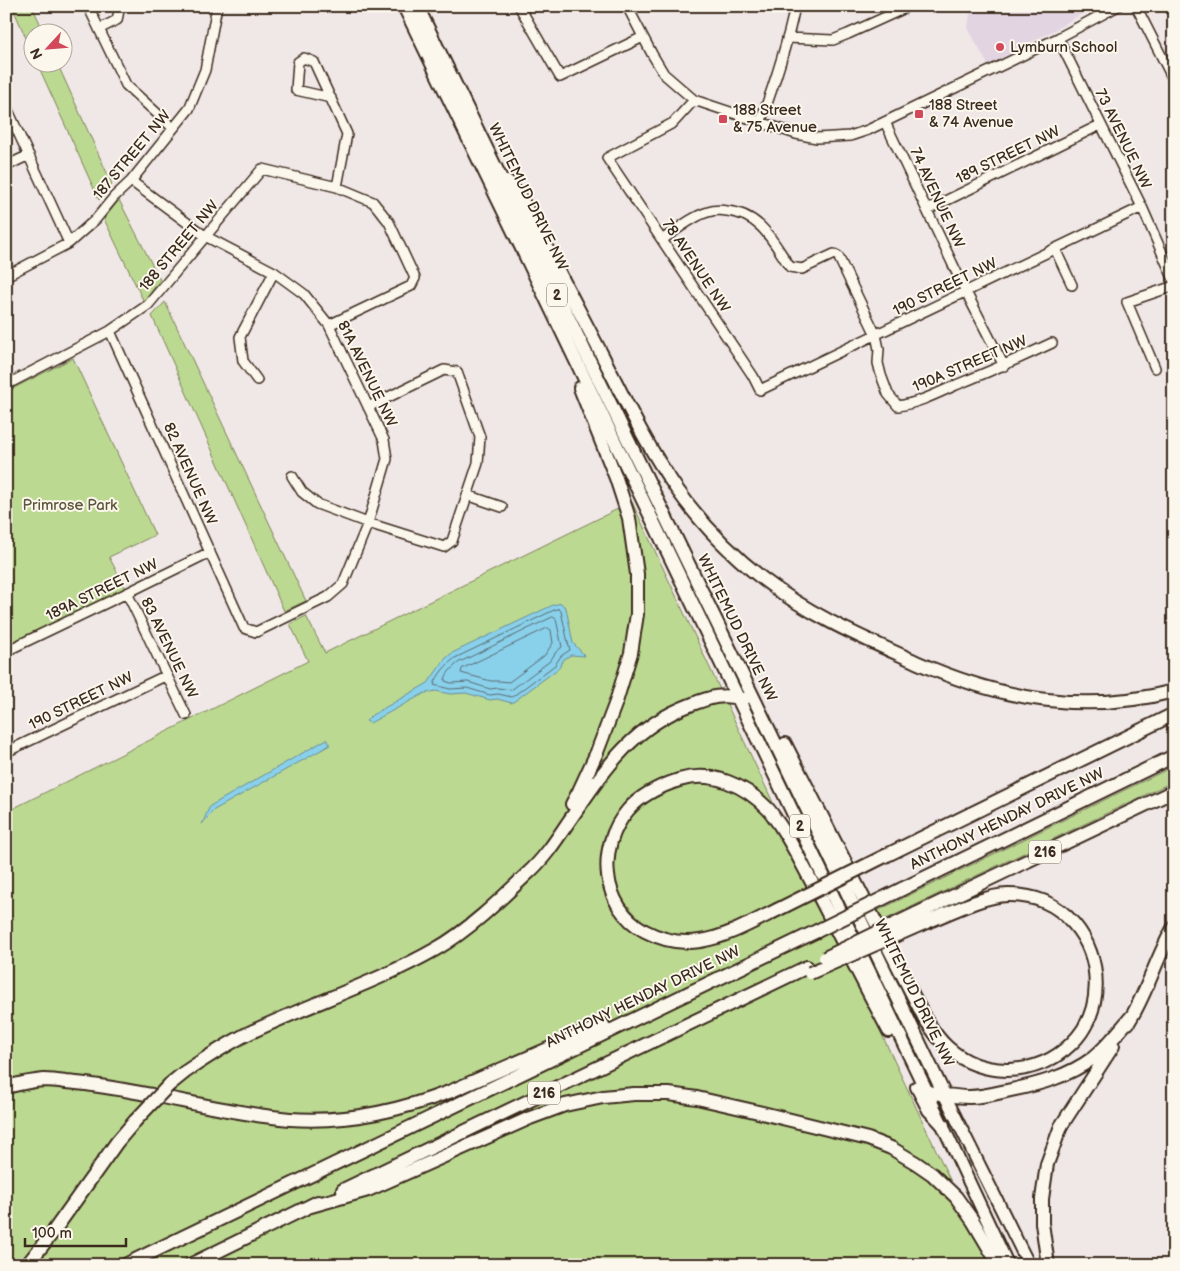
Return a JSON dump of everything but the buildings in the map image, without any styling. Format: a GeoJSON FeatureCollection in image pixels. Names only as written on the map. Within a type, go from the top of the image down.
{"type":"FeatureCollection","features":[{"type":"Feature","properties":{"kind":"highway","name":"WHITEMUD DRIVE NW"},"geometry":{"type":"LineString","coordinates":[[404,6],[927,1092]]}},
{"type":"Feature","properties":{"kind":"highway","name":"WHITEMUD DRIVE NW"},"geometry":{"type":"LineString","coordinates":[[417,6],[944,1094]]}},
{"type":"Feature","properties":{"kind":"highway"},"geometry":{"type":"LineString","coordinates":[[491,159],[522,200],[630,411],[676,489],[712,531],[761,577],[799,604],[836,625],[944,674],[981,686],[1028,698],[1057,702],[1122,700],[1174,690]]}},
{"type":"Feature","properties":{"kind":"highway"},"geometry":{"type":"LineString","coordinates":[[500,899],[547,844],[579,791],[597,752],[616,702],[631,652],[638,614],[637,574],[629,518],[600,436],[531,267]]}},
{"type":"Feature","properties":{"kind":"highway"},"geometry":{"type":"LineString","coordinates":[[697,584],[734,643],[924,1017],[939,1039],[957,1055],[970,1062],[988,1068],[1011,1070],[1045,1062],[1071,1044],[1082,1031],[1094,1001],[1096,978],[1092,955],[1083,936],[1072,921],[1058,908],[1030,896],[1006,895],[982,900],[919,919]]}},
{"type":"Feature","properties":{"kind":"highway"},"geometry":{"type":"LineString","coordinates":[[27,1265],[117,1142],[169,1085],[185,1072],[244,1036],[416,960],[456,935],[529,873],[551,847],[599,777],[620,751],[644,730],[662,718],[681,708],[708,698],[723,695],[738,697],[756,703]]}},
{"type":"Feature","properties":{"kind":"highway"},"geometry":{"type":"LineString","coordinates":[[943,1125],[929,1110],[811,880],[787,837],[769,810],[756,798],[737,785],[723,780],[706,777],[686,778],[668,783],[640,798],[628,810],[612,837],[608,849],[608,877],[612,892],[620,908],[631,921],[654,936],[668,940],[701,941],[724,935],[777,910],[888,855],[1174,714]]}},
{"type":"Feature","properties":{"kind":"highway","name":"ANTHONY HENDAY DRIVE NW"},"geometry":{"type":"LineString","coordinates":[[126,1265],[1174,756]]}},
{"type":"Feature","properties":{"kind":"highway","name":"216"},"geometry":{"type":"LineString","coordinates":[[190,1265],[776,982],[809,970],[919,919],[1174,791]]}},
{"type":"Feature","properties":{"kind":"highway"},"geometry":{"type":"LineString","coordinates":[[1048,1265],[1042,1223],[1042,1199],[1047,1164],[1053,1145],[1071,1110],[1132,1016],[1168,936],[1174,927]]}},
{"type":"Feature","properties":{"kind":"highway"},"geometry":{"type":"LineString","coordinates":[[6,1087],[44,1080],[86,1083],[257,1115],[292,1119],[347,1118],[378,1114],[428,1100],[630,1013],[650,1012]]}},
{"type":"Feature","properties":{"kind":"highway"},"geometry":{"type":"LineString","coordinates":[[927,1092],[968,1097],[1034,1085],[1056,1078],[1076,1069],[1093,1058],[1132,1016]]}},
{"type":"Feature","properties":{"kind":"highway"},"geometry":{"type":"LineString","coordinates":[[311,1206],[368,1190],[530,1118],[565,1106],[603,1097],[634,1094],[669,1094],[697,1098],[754,1111],[868,1139],[891,1148],[924,1168],[956,1197],[973,1221],[999,1265]]}},
{"type":"Feature","properties":{"kind":"main road","name":"WHITEMUD DRIVE NW"},"geometry":{"type":"LineString","coordinates":[[927,1092],[1008,1265]]}},
{"type":"Feature","properties":{"kind":"main road","name":"WHITEMUD DRIVE NW"},"geometry":{"type":"LineString","coordinates":[[944,1094],[1029,1265]]}},
{"type":"Feature","properties":{"kind":"street"},"geometry":{"type":"LineString","coordinates":[[98,29],[117,20],[120,6]]}},
{"type":"Feature","properties":{"kind":"street","name":"187 STREET NW"},"geometry":{"type":"LineString","coordinates":[[6,276],[69,243],[96,219],[114,197],[131,181],[189,109],[205,70],[217,6]]}},
{"type":"Feature","properties":{"kind":"street"},"geometry":{"type":"LineString","coordinates":[[519,6],[560,77],[643,37]]}},
{"type":"Feature","properties":{"kind":"street"},"geometry":{"type":"LineString","coordinates":[[627,6],[664,74],[694,100],[760,123],[817,138],[850,136],[868,130],[1058,38],[1118,6]]}},
{"type":"Feature","properties":{"kind":"street"},"geometry":{"type":"LineString","coordinates":[[760,123],[776,78],[794,6]]}},
{"type":"Feature","properties":{"kind":"street"},"geometry":{"type":"LineString","coordinates":[[787,38],[833,40],[906,6]]}},
{"type":"Feature","properties":{"kind":"street"},"geometry":{"type":"LineString","coordinates":[[1136,6],[1174,81]]}},
{"type":"Feature","properties":{"kind":"street"},"geometry":{"type":"LineString","coordinates":[[89,7],[126,85],[174,128]]}},
{"type":"Feature","properties":{"kind":"street","name":"73 AVENUE NW"},"geometry":{"type":"LineString","coordinates":[[1058,38],[1142,208],[1174,280]]}},
{"type":"Feature","properties":{"kind":"street"},"geometry":{"type":"LineString","coordinates":[[331,98],[296,90],[298,62],[304,58],[314,62],[331,98],[347,134],[337,187]]}},
{"type":"Feature","properties":{"kind":"street","name":"78 AVENUE NW"},"geometry":{"type":"LineString","coordinates":[[694,100],[672,123],[607,158],[753,376],[760,390]]}},
{"type":"Feature","properties":{"kind":"street"},"geometry":{"type":"LineString","coordinates":[[6,106],[69,243]]}},
{"type":"Feature","properties":{"kind":"street","name":"74 AVENUE NW"},"geometry":{"type":"LineString","coordinates":[[885,122],[966,292],[1004,366]]}},
{"type":"Feature","properties":{"kind":"street","name":"189 STREET NW"},"geometry":{"type":"LineString","coordinates":[[927,210],[1100,125]]}},
{"type":"Feature","properties":{"kind":"street"},"geometry":{"type":"LineString","coordinates":[[6,166],[29,155]]}},
{"type":"Feature","properties":{"kind":"street","name":"188 STREET NW"},"geometry":{"type":"LineString","coordinates":[[6,385],[110,331],[148,305],[262,169],[337,187],[373,202],[389,222],[415,278],[411,286],[329,325]]}},
{"type":"Feature","properties":{"kind":"street","name":"81A AVENUE NW"},"geometry":{"type":"LineString","coordinates":[[131,181],[205,236],[274,272],[304,294],[329,325],[384,440],[387,459],[368,523],[343,584],[328,597],[256,632],[244,628]]}},
{"type":"Feature","properties":{"kind":"street","name":"190 STREET NW"},"geometry":{"type":"LineString","coordinates":[[760,390],[1142,208]]}},
{"type":"Feature","properties":{"kind":"street"},"geometry":{"type":"LineString","coordinates":[[662,240],[698,216],[708,212],[721,210],[747,215],[767,233],[790,267],[802,269],[834,254],[838,256],[876,335]]}},
{"type":"Feature","properties":{"kind":"street"},"geometry":{"type":"LineString","coordinates":[[1055,249],[1072,285]]}},
{"type":"Feature","properties":{"kind":"street"},"geometry":{"type":"LineString","coordinates":[[256,380],[243,361],[240,337],[274,272]]}},
{"type":"Feature","properties":{"kind":"street"},"geometry":{"type":"LineString","coordinates":[[1155,368],[1127,302],[1174,286]]}},
{"type":"Feature","properties":{"kind":"street","name":"82 AVENUE NW"},"geometry":{"type":"LineString","coordinates":[[110,331],[244,628]]}},
{"type":"Feature","properties":{"kind":"street","name":"190A STREET NW"},"geometry":{"type":"LineString","coordinates":[[876,335],[881,375],[888,394],[898,406],[910,404],[1004,366],[1052,343]]}},
{"type":"Feature","properties":{"kind":"street"},"geometry":{"type":"LineString","coordinates":[[292,476],[302,492],[317,504],[368,523],[444,547],[452,541],[478,463],[480,437],[456,372],[444,370],[368,407]]}},
{"type":"Feature","properties":{"kind":"street"},"geometry":{"type":"LineString","coordinates":[[467,495],[502,507]]}},
{"type":"Feature","properties":{"kind":"street","name":"189A STREET NW"},"geometry":{"type":"LineString","coordinates":[[6,651],[210,552]]}},
{"type":"Feature","properties":{"kind":"street","name":"83 AVENUE NW"},"geometry":{"type":"LineString","coordinates":[[127,593],[186,715]]}},
{"type":"Feature","properties":{"kind":"street","name":"190 STREET NW"},"geometry":{"type":"LineString","coordinates":[[6,752],[167,675]]}},
{"type":"Feature","properties":{"kind":"shaded area","name":"Lymburn School"},"geometry":{"type":"Polygon","coordinates":[[[971,6],[1095,6],[988,65],[968,28],[971,6]]]}},
{"type":"Feature","properties":{"kind":"green space"},"geometry":{"type":"Polygon","coordinates":[[[12,6],[32,6],[39,22],[22,22],[22,29],[12,6]]]}},
{"type":"Feature","properties":{"kind":"green space"},"geometry":{"type":"Polygon","coordinates":[[[41,72],[61,72],[112,184],[99,200],[41,72]]]}},
{"type":"Feature","properties":{"kind":"green space"},"geometry":{"type":"Polygon","coordinates":[[[119,200],[160,280],[144,302],[104,219],[119,200]]]}},
{"type":"Feature","properties":{"kind":"green space"},"geometry":{"type":"Polygon","coordinates":[[[165,302],[306,601],[284,611],[152,316],[165,302]]]}},
{"type":"Feature","properties":{"kind":"green space","name":"Primrose Park"},"geometry":{"type":"Polygon","coordinates":[[[73,358],[155,535],[109,557],[126,589],[6,645],[6,392],[73,358]]]}},
{"type":"Feature","properties":{"kind":"green space"},"geometry":{"type":"Polygon","coordinates":[[[632,502],[990,1265],[6,1265],[6,812],[308,661],[290,624],[306,616],[325,653],[632,502]]]}},
{"type":"Feature","properties":{"kind":"green space"},"geometry":{"type":"Polygon","coordinates":[[[1174,766],[1174,781],[882,921],[877,911],[1174,766]]]}},
{"type":"Feature","properties":{"kind":"water"},"geometry":{"type":"Polygon","coordinates":[[[561,603],[566,608],[573,643],[585,656],[571,655],[564,659],[559,668],[512,703],[497,699],[490,700],[466,693],[450,694],[436,691],[425,693],[370,723],[366,721],[372,715],[428,683],[445,659],[452,653],[553,605],[561,603]]]}},
{"type":"Feature","properties":{"kind":"water"},"geometry":{"type":"Polygon","coordinates":[[[327,739],[330,745],[214,810],[202,824],[210,806],[327,739]]]}},
{"type":"Feature","properties":{"kind":"place","name":"Lymburn School"},"geometry":{"type":"Point","coordinates":[1000,47]}},
{"type":"Feature","properties":{"kind":"place","name":"188 Street & 74 Avenue"},"geometry":{"type":"Point","coordinates":[919,114]}},
{"type":"Feature","properties":{"kind":"place","name":"188 Street & 75 Avenue"},"geometry":{"type":"Point","coordinates":[723,119]}}]}
